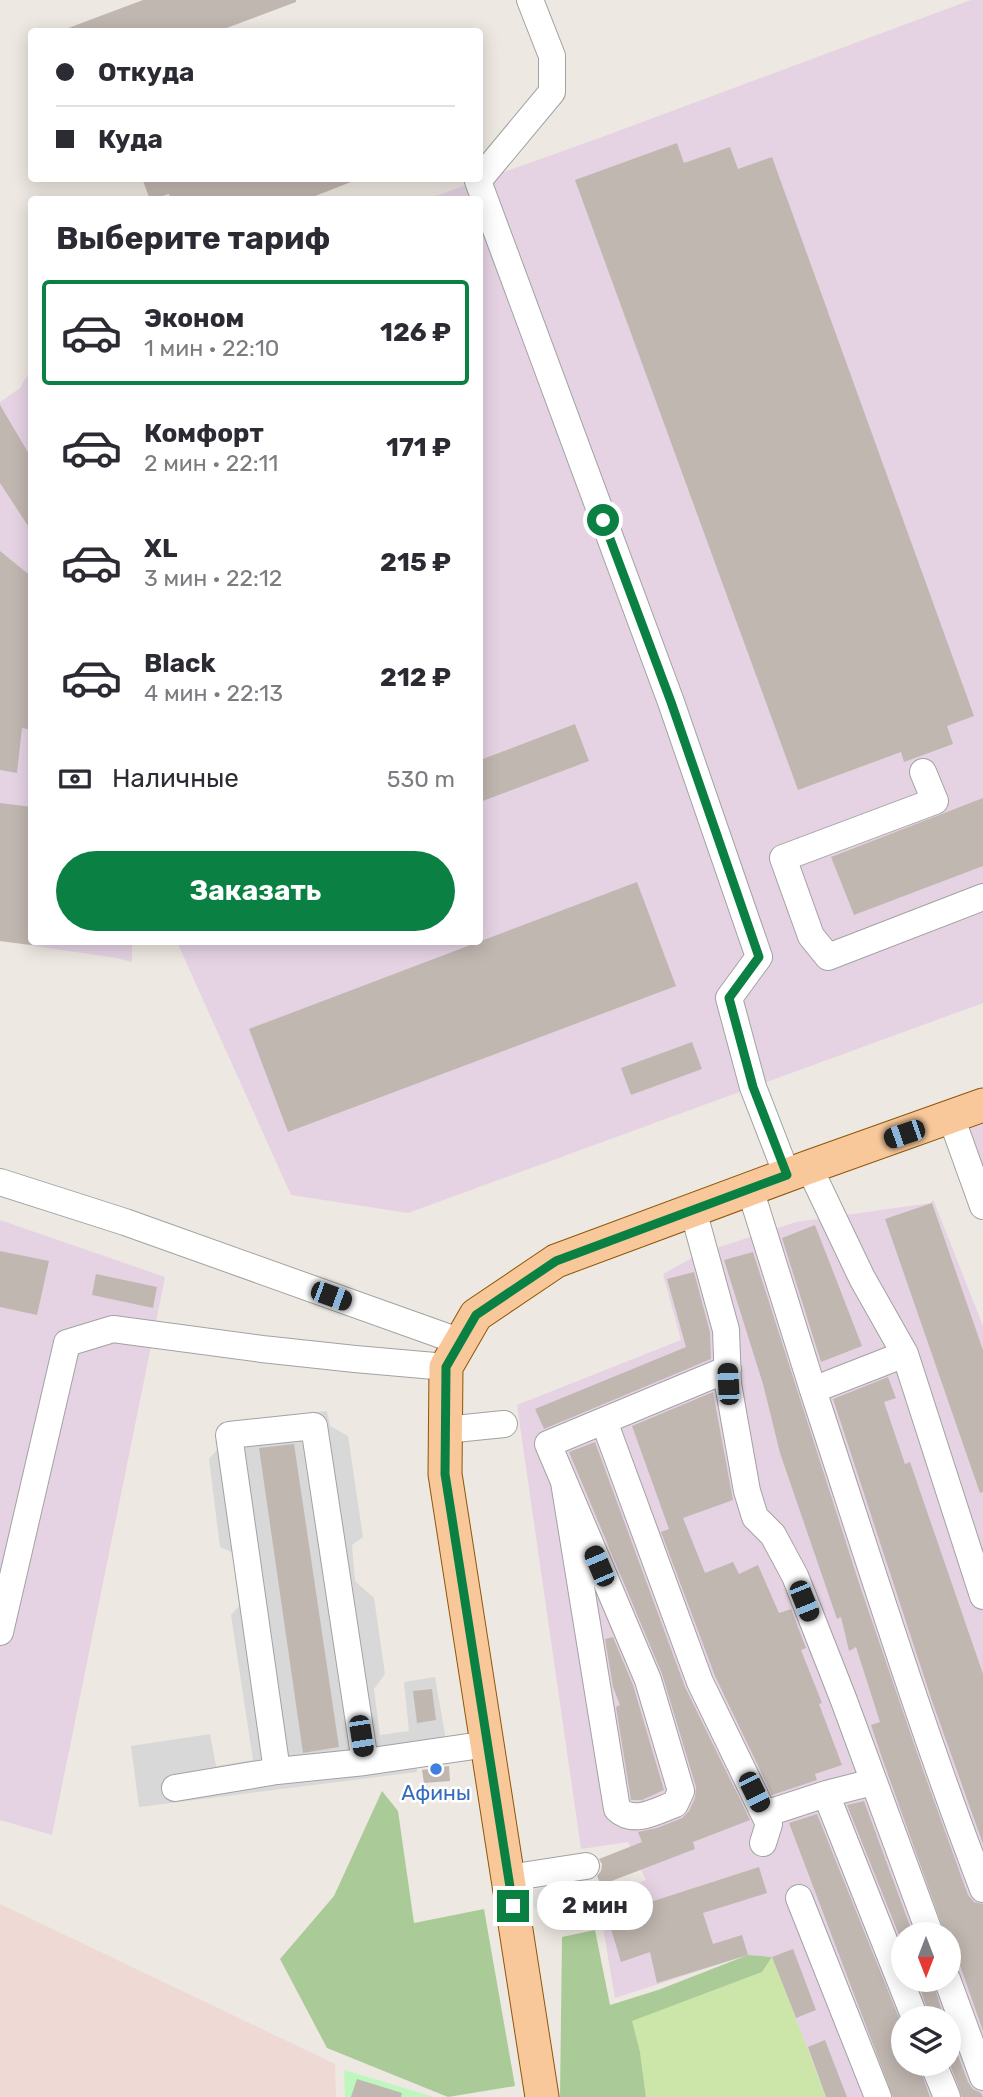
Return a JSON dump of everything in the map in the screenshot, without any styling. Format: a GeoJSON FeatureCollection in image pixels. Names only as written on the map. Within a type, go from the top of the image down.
{"type":"FeatureCollection","features":[{"type":"Feature","properties":{"kind":"main road"},"geometry":{"type":"LineString","coordinates":[[542,2097],[445,1474],[445,1430],[461,1341],[556,1261],[983,1105]]}},
{"type":"Feature","properties":{"kind":"street"},"geometry":{"type":"LineString","coordinates":[[483,175],[552,92],[552,56],[530,0]]}},
{"type":"Feature","properties":{"kind":"street"},"geometry":{"type":"LineString","coordinates":[[478,182],[671,702],[759,957],[729,998],[753,1087],[798,1171],[863,1278],[905,1354],[983,1596]]}},
{"type":"Feature","properties":{"kind":"street"},"geometry":{"type":"LineString","coordinates":[[923,772],[935,802],[783,858],[811,936],[828,957],[983,897]]}},
{"type":"Feature","properties":{"kind":"street"},"geometry":{"type":"LineString","coordinates":[[951,1117],[983,1206]]}},
{"type":"Feature","properties":{"kind":"street"},"geometry":{"type":"LineString","coordinates":[[0,1182],[125,1222],[461,1341]]}},
{"type":"Feature","properties":{"kind":"street"},"geometry":{"type":"LineString","coordinates":[[750,1189],[879,1592],[983,1889]]}},
{"type":"Feature","properties":{"kind":"street"},"geometry":{"type":"LineString","coordinates":[[693,1210],[726,1331],[728,1384],[755,1517],[773,1535],[794,1576],[926,1922]]}},
{"type":"Feature","properties":{"kind":"street"},"geometry":{"type":"LineString","coordinates":[[0,1632],[67,1343],[113,1329],[262,1349],[461,1341]]}},
{"type":"Feature","properties":{"kind":"street"},"geometry":{"type":"LineString","coordinates":[[813,1390],[905,1354]]}},
{"type":"Feature","properties":{"kind":"street"},"geometry":{"type":"LineString","coordinates":[[564,1482],[617,1809],[625,1816],[636,1818],[675,1804],[681,1791],[648,1680],[548,1444],[728,1369]]}},
{"type":"Feature","properties":{"kind":"street"},"geometry":{"type":"LineString","coordinates":[[604,1421],[700,1682],[769,1824],[763,1843]]}},
{"type":"Feature","properties":{"kind":"street"},"geometry":{"type":"LineString","coordinates":[[445,1430],[504,1424]]}},
{"type":"Feature","properties":{"kind":"street"},"geometry":{"type":"LineString","coordinates":[[278,1772],[229,1435],[314,1426],[365,1762]]}},
{"type":"Feature","properties":{"kind":"street"},"geometry":{"type":"LineString","coordinates":[[175,1788],[488,1744]]}},
{"type":"Feature","properties":{"kind":"street"},"geometry":{"type":"LineString","coordinates":[[765,1814],[873,1782]]}},
{"type":"Feature","properties":{"kind":"street"},"geometry":{"type":"LineString","coordinates":[[826,1794],[910,2006]]}},
{"type":"Feature","properties":{"kind":"street"},"geometry":{"type":"LineString","coordinates":[[509,1878],[586,1866]]}},
{"type":"Feature","properties":{"kind":"street"},"geometry":{"type":"LineString","coordinates":[[799,1898],[878,2097]]}},
{"type":"Feature","properties":{"kind":"street"},"geometry":{"type":"LineString","coordinates":[[952,1992],[983,2077]]}},
{"type":"Feature","properties":{"kind":"street"},"geometry":{"type":"LineString","coordinates":[[938,2076],[947,2097]]}},
{"type":"Feature","properties":{"kind":"shaded area"},"geometry":{"type":"Polygon","coordinates":[[[971,0],[983,0],[983,1003],[408,1213],[291,1195],[178,945],[483,945],[483,196],[435,196],[475,182],[483,182],[483,179],[971,0]]]}},
{"type":"Feature","properties":{"kind":"shaded area"},"geometry":{"type":"Polygon","coordinates":[[[28,374],[28,945],[132,945],[132,962],[0,941],[0,402],[20,388],[28,374]]]}},
{"type":"Feature","properties":{"kind":"shaded area"},"geometry":{"type":"Polygon","coordinates":[[[983,1122],[983,1180],[963,1129],[983,1122]]]}},
{"type":"Feature","properties":{"kind":"shaded area"},"geometry":{"type":"Polygon","coordinates":[[[933,1199],[983,1326],[983,2097],[826,2097],[772,1957],[748,1955],[615,1998],[598,1898],[646,1880],[628,1842],[581,1849],[517,1405],[681,1340],[663,1274],[701,1253],[796,1222],[931,1203],[933,1199]]]}},
{"type":"Feature","properties":{"kind":"shaded area"},"geometry":{"type":"Polygon","coordinates":[[[0,1220],[165,1277],[52,1835],[0,1820],[0,1220]]]}},
{"type":"Feature","properties":{"kind":"shaded area"},"geometry":{"type":"Polygon","coordinates":[[[327,1411],[330,1426],[348,1436],[363,1537],[352,1545],[355,1581],[374,1598],[385,1674],[374,1689],[380,1735],[409,1731],[404,1682],[435,1677],[447,1746],[416,1751],[417,1772],[139,1807],[131,1746],[210,1734],[216,1766],[253,1760],[231,1615],[247,1597],[241,1556],[220,1547],[209,1459],[221,1445],[220,1423],[327,1411]]]}},
{"type":"Feature","properties":{"kind":"shaded area"},"geometry":{"type":"Polygon","coordinates":[[[580,1881],[584,1899],[534,1909],[531,1890],[580,1881]]]}},
{"type":"Feature","properties":{"kind":"shaded area"},"geometry":{"type":"Polygon","coordinates":[[[0,1904],[335,2064],[336,2097],[0,2097],[0,1904]]]}},
{"type":"Feature","properties":{"kind":"green space"},"geometry":{"type":"Polygon","coordinates":[[[382,1791],[398,1811],[414,1923],[484,1909],[515,2086],[448,2097],[327,2048],[280,1959],[334,1896],[382,1791]]]}},
{"type":"Feature","properties":{"kind":"green space"},"geometry":{"type":"Polygon","coordinates":[[[595,1930],[610,2005],[658,1990],[748,1955],[772,1957],[762,1972],[632,2021],[640,2052],[646,2097],[560,2097],[562,1937],[595,1930]]]}},
{"type":"Feature","properties":{"kind":"green space"},"geometry":{"type":"Polygon","coordinates":[[[772,1957],[826,2097],[646,2097],[640,2052],[631,2021],[762,1972],[772,1957]]]}},
{"type":"Feature","properties":{"kind":"green space"},"geometry":{"type":"Polygon","coordinates":[[[344,2070],[434,2097],[345,2097],[344,2070]]]}},
{"type":"Feature","properties":{"kind":"building"},"geometry":{"type":"Polygon","coordinates":[[[143,0],[296,0],[227,28],[68,28],[143,0]]]}},
{"type":"Feature","properties":{"kind":"building"},"geometry":{"type":"Polygon","coordinates":[[[677,143],[684,163],[730,147],[738,169],[772,157],[974,716],[947,726],[953,744],[904,762],[901,752],[798,790],[575,180],[677,143]]]}},
{"type":"Feature","properties":{"kind":"building"},"geometry":{"type":"Polygon","coordinates":[[[143,182],[351,182],[315,196],[149,196],[143,182]]]}},
{"type":"Feature","properties":{"kind":"building"},"geometry":{"type":"Polygon","coordinates":[[[0,405],[28,452],[28,526],[0,483],[0,405]]]}},
{"type":"Feature","properties":{"kind":"building"},"geometry":{"type":"Polygon","coordinates":[[[0,551],[28,574],[28,729],[22,728],[17,773],[0,770],[0,551]]]}},
{"type":"Feature","properties":{"kind":"building"},"geometry":{"type":"Polygon","coordinates":[[[575,724],[589,761],[483,801],[483,759],[575,724]]]}},
{"type":"Feature","properties":{"kind":"building"},"geometry":{"type":"Polygon","coordinates":[[[983,798],[983,866],[854,915],[831,857],[983,798]]]}},
{"type":"Feature","properties":{"kind":"building"},"geometry":{"type":"Polygon","coordinates":[[[0,803],[28,806],[28,944],[0,941],[0,803]]]}},
{"type":"Feature","properties":{"kind":"building"},"geometry":{"type":"Polygon","coordinates":[[[637,882],[676,986],[288,1132],[249,1029],[471,945],[483,945],[483,940],[637,882]]]}},
{"type":"Feature","properties":{"kind":"building"},"geometry":{"type":"Polygon","coordinates":[[[692,1042],[702,1069],[631,1095],[621,1068],[692,1042]]]}},
{"type":"Feature","properties":{"kind":"building"},"geometry":{"type":"Polygon","coordinates":[[[932,1203],[983,1350],[983,1492],[980,1493],[885,1219],[932,1203]]]}},
{"type":"Feature","properties":{"kind":"building"},"geometry":{"type":"Polygon","coordinates":[[[815,1225],[862,1346],[821,1362],[782,1238],[815,1225]]]}},
{"type":"Feature","properties":{"kind":"building"},"geometry":{"type":"Polygon","coordinates":[[[0,1251],[49,1261],[37,1315],[0,1307],[0,1251]]]}},
{"type":"Feature","properties":{"kind":"building"},"geometry":{"type":"Polygon","coordinates":[[[753,1252],[859,1583],[923,1770],[968,1895],[974,1902],[983,1904],[983,2031],[961,1968],[961,1922],[941,1922],[871,1725],[880,1722],[856,1647],[849,1651],[841,1617],[837,1619],[780,1453],[763,1384],[724,1260],[753,1252]]]}},
{"type":"Feature","properties":{"kind":"building"},"geometry":{"type":"Polygon","coordinates":[[[694,1272],[710,1332],[711,1359],[544,1429],[535,1409],[686,1347],[667,1279],[694,1272]]]}},
{"type":"Feature","properties":{"kind":"building"},"geometry":{"type":"Polygon","coordinates":[[[96,1274],[157,1287],[153,1308],[92,1295],[96,1274]]]}},
{"type":"Feature","properties":{"kind":"building"},"geometry":{"type":"Polygon","coordinates":[[[888,1377],[896,1398],[884,1402],[905,1464],[910,1462],[983,1674],[983,1844],[931,1698],[833,1399],[888,1377]]]}},
{"type":"Feature","properties":{"kind":"building"},"geometry":{"type":"Polygon","coordinates":[[[713,1392],[733,1500],[683,1518],[705,1573],[733,1562],[739,1574],[758,1565],[779,1613],[791,1609],[806,1648],[801,1650],[842,1765],[815,1774],[817,1780],[772,1795],[715,1676],[661,1532],[669,1529],[632,1426],[713,1392]]]}},
{"type":"Feature","properties":{"kind":"building"},"geometry":{"type":"Polygon","coordinates":[[[595,1442],[685,1687],[750,1820],[693,1842],[695,1849],[601,1885],[597,1876],[602,1864],[599,1859],[642,1842],[638,1832],[682,1818],[695,1798],[696,1787],[662,1674],[569,1452],[595,1442]]]}},
{"type":"Feature","properties":{"kind":"building"},"geometry":{"type":"Polygon","coordinates":[[[294,1444],[339,1747],[303,1753],[259,1448],[294,1444]]]}},
{"type":"Feature","properties":{"kind":"building"},"geometry":{"type":"Polygon","coordinates":[[[613,1637],[633,1685],[664,1790],[642,1800],[631,1800],[616,1707],[620,1705],[613,1687],[605,1639],[613,1637]]]}},
{"type":"Feature","properties":{"kind":"building"},"geometry":{"type":"Polygon","coordinates":[[[432,1689],[436,1720],[417,1723],[413,1691],[432,1689]]]}},
{"type":"Feature","properties":{"kind":"building"},"geometry":{"type":"Polygon","coordinates":[[[449,1766],[450,1781],[424,1783],[422,1770],[449,1766]]]}},
{"type":"Feature","properties":{"kind":"building"},"geometry":{"type":"Polygon","coordinates":[[[864,1801],[909,1922],[894,1922],[847,1805],[864,1801]]]}},
{"type":"Feature","properties":{"kind":"building"},"geometry":{"type":"Polygon","coordinates":[[[817,1814],[894,2006],[891,2006],[891,2076],[923,2076],[930,2097],[893,2097],[789,1823],[817,1814]]]}},
{"type":"Feature","properties":{"kind":"building"},"geometry":{"type":"Polygon","coordinates":[[[759,1867],[767,1893],[703,1913],[713,1944],[742,1935],[748,1955],[657,1983],[650,1952],[621,1962],[607,1916],[759,1867]]]}},
{"type":"Feature","properties":{"kind":"building"},"geometry":{"type":"Polygon","coordinates":[[[793,1949],[816,2010],[796,2018],[772,1957],[793,1949]]]}},
{"type":"Feature","properties":{"kind":"building"},"geometry":{"type":"Polygon","coordinates":[[[921,1992],[936,1992],[940,2006],[926,2006],[921,1992]]]}},
{"type":"Feature","properties":{"kind":"building"},"geometry":{"type":"Polygon","coordinates":[[[825,2040],[847,2097],[826,2097],[808,2047],[825,2040]]]}},
{"type":"Feature","properties":{"kind":"building"},"geometry":{"type":"Polygon","coordinates":[[[961,2063],[968,2082],[983,2097],[962,2097],[954,2076],[961,2076],[961,2063]]]}},
{"type":"Feature","properties":{"kind":"building"},"geometry":{"type":"Polygon","coordinates":[[[357,2079],[402,2093],[401,2097],[351,2097],[357,2079]]]}},
{"type":"Feature","properties":{"kind":"place","name":"Афины"},"geometry":{"type":"Point","coordinates":[436,1769]}},
{"type":"Feature","properties":{"kind":"route"},"geometry":{"type":"LineString","coordinates":[[513,1906],[445,1474],[446,1367],[476,1315],[556,1261],[787,1175],[753,1087],[729,998],[759,957],[671,702],[603,520]]}}]}
